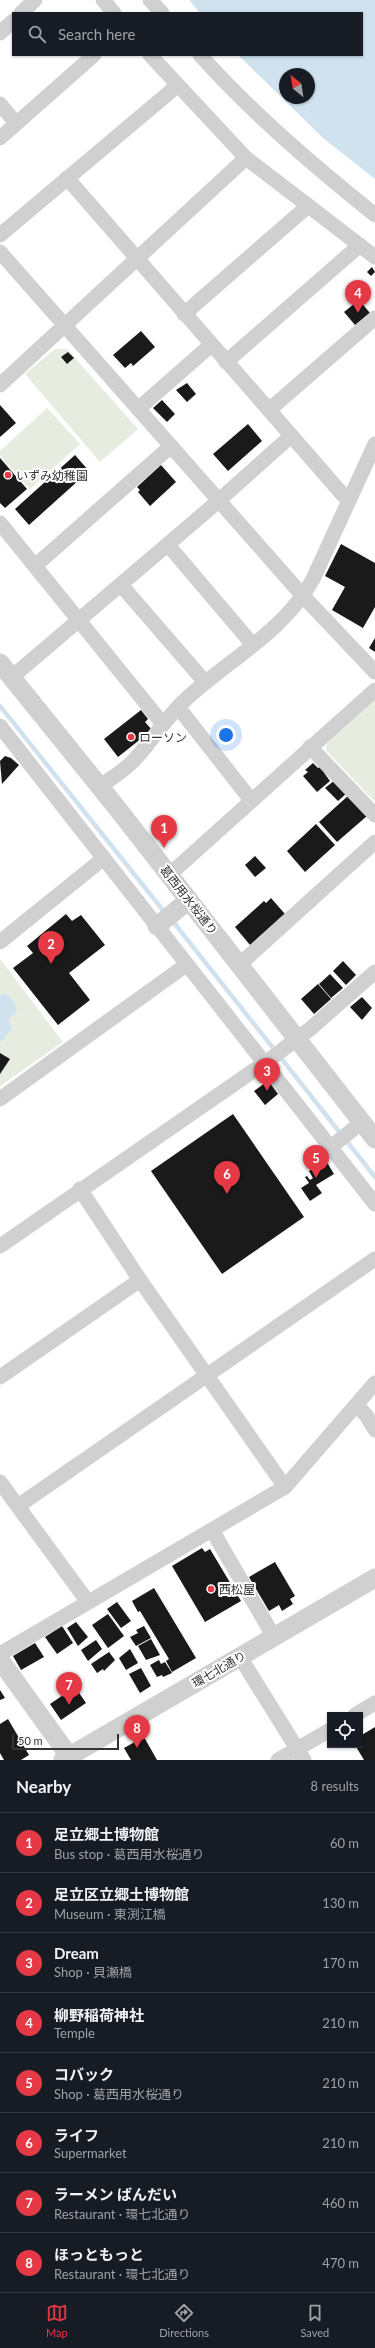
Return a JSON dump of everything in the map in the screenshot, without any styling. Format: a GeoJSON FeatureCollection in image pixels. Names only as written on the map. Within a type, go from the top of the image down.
{"type":"FeatureCollection","features":[{"type":"Feature","properties":{"kind":"street"},"geometry":{"type":"LineString","coordinates":[[22,12],[35,0]]}},
{"type":"Feature","properties":{"kind":"street"},"geometry":{"type":"LineString","coordinates":[[103,0],[113,12]]}},
{"type":"Feature","properties":{"kind":"street"},"geometry":{"type":"LineString","coordinates":[[150,0],[161,12]]}},
{"type":"Feature","properties":{"kind":"street"},"geometry":{"type":"LineString","coordinates":[[0,33],[12,22]]}},
{"type":"Feature","properties":{"kind":"street"},"geometry":{"type":"LineString","coordinates":[[0,138],[93,56]]}},
{"type":"Feature","properties":{"kind":"street"},"geometry":{"type":"LineString","coordinates":[[151,56],[177,86],[246,158],[375,257]]}},
{"type":"Feature","properties":{"kind":"street"},"geometry":{"type":"LineString","coordinates":[[201,56],[251,109],[321,171],[375,215]]}},
{"type":"Feature","properties":{"kind":"street"},"geometry":{"type":"LineString","coordinates":[[0,236],[177,86]]}},
{"type":"Feature","properties":{"kind":"street"},"geometry":{"type":"LineString","coordinates":[[0,104],[16,124]]}},
{"type":"Feature","properties":{"kind":"street"},"geometry":{"type":"LineString","coordinates":[[0,385],[246,158]]}},
{"type":"Feature","properties":{"kind":"street"},"geometry":{"type":"LineString","coordinates":[[67,178],[343,495],[350,498]]}},
{"type":"Feature","properties":{"kind":"street"},"geometry":{"type":"LineString","coordinates":[[184,314],[308,206]]}},
{"type":"Feature","properties":{"kind":"street"},"geometry":{"type":"LineString","coordinates":[[226,362],[360,245]]}},
{"type":"Feature","properties":{"kind":"street"},"geometry":{"type":"LineString","coordinates":[[0,252],[303,596],[375,672]]}},
{"type":"Feature","properties":{"kind":"street"},"geometry":{"type":"LineString","coordinates":[[269,410],[375,318]]}},
{"type":"Feature","properties":{"kind":"street"},"geometry":{"type":"LineString","coordinates":[[138,409],[212,345]]}},
{"type":"Feature","properties":{"kind":"street"},"geometry":{"type":"LineString","coordinates":[[12,678],[168,545],[291,436]]}},
{"type":"Feature","properties":{"kind":"street"},"geometry":{"type":"LineString","coordinates":[[100,787],[135,759],[162,723],[178,706],[205,682],[277,625],[303,596],[313,579],[375,444]]}},
{"type":"Feature","properties":{"kind":"street"},"geometry":{"type":"LineString","coordinates":[[35,566],[171,446]]}},
{"type":"Feature","properties":{"kind":"street"},"geometry":{"type":"LineString","coordinates":[[0,523],[162,723]]}},
{"type":"Feature","properties":{"kind":"street"},"geometry":{"type":"LineString","coordinates":[[168,545],[253,645]]}},
{"type":"Feature","properties":{"kind":"street"},"geometry":{"type":"LineString","coordinates":[[121,585],[205,682]]}},
{"type":"Feature","properties":{"kind":"street","name":"葛西用水桜通り"},"geometry":{"type":"LineString","coordinates":[[0,663],[170,875],[183,904],[240,965],[293,1043],[358,1125],[375,1139]]}},
{"type":"Feature","properties":{"kind":"street"},"geometry":{"type":"LineString","coordinates":[[170,875],[251,800],[375,690]]}},
{"type":"Feature","properties":{"kind":"street"},"geometry":{"type":"LineString","coordinates":[[178,706],[251,800]]}},
{"type":"Feature","properties":{"kind":"street"},"geometry":{"type":"LineString","coordinates":[[0,726],[5,744],[104,858],[186,965],[267,1062],[333,1145],[375,1204]]}},
{"type":"Feature","properties":{"kind":"street"},"geometry":{"type":"LineString","coordinates":[[310,748],[375,815]]}},
{"type":"Feature","properties":{"kind":"street"},"geometry":{"type":"LineString","coordinates":[[240,965],[375,842]]}},
{"type":"Feature","properties":{"kind":"street"},"geometry":{"type":"LineString","coordinates":[[0,942],[104,858]]}},
{"type":"Feature","properties":{"kind":"street"},"geometry":{"type":"LineString","coordinates":[[157,926],[183,904]]}},
{"type":"Feature","properties":{"kind":"street"},"geometry":{"type":"LineString","coordinates":[[0,1099],[186,965]]}},
{"type":"Feature","properties":{"kind":"street"},"geometry":{"type":"LineString","coordinates":[[0,1246],[80,1189],[267,1062],[293,1043],[375,972]]}},
{"type":"Feature","properties":{"kind":"street"},"geometry":{"type":"LineString","coordinates":[[333,1145],[358,1125]]}},
{"type":"Feature","properties":{"kind":"street"},"geometry":{"type":"LineString","coordinates":[[80,1189],[140,1280],[284,1487]]}},
{"type":"Feature","properties":{"kind":"street"},"geometry":{"type":"LineString","coordinates":[[18,1506],[375,1259]]}},
{"type":"Feature","properties":{"kind":"street"},"geometry":{"type":"LineString","coordinates":[[0,1377],[140,1280]]}},
{"type":"Feature","properties":{"kind":"street"},"geometry":{"type":"LineString","coordinates":[[0,1654],[284,1487],[375,1383]]}},
{"type":"Feature","properties":{"kind":"street"},"geometry":{"type":"LineString","coordinates":[[356,1405],[366,1415],[375,1430]]}},
{"type":"Feature","properties":{"kind":"street"},"geometry":{"type":"LineString","coordinates":[[0,1482],[88,1602]]}},
{"type":"Feature","properties":{"kind":"street"},"geometry":{"type":"LineString","coordinates":[[212,1530],[274,1637]]}},
{"type":"Feature","properties":{"kind":"street","name":"環七北通り"},"geometry":{"type":"LineString","coordinates":[[68,1759],[375,1578]]}},
{"type":"Feature","properties":{"kind":"street"},"geometry":{"type":"LineString","coordinates":[[240,1657],[301,1754]]}},
{"type":"Feature","properties":{"kind":"street"},"geometry":{"type":"LineString","coordinates":[[0,1660],[68,1759]]}},
{"type":"Feature","properties":{"kind":"street"},"geometry":{"type":"LineString","coordinates":[[360,1712],[375,1703]]}},
{"type":"Feature","properties":{"kind":"street"},"geometry":{"type":"LineString","coordinates":[[278,1760],[301,1754],[327,1732]]}},
{"type":"Feature","properties":{"kind":"shaded area"},"geometry":{"type":"Polygon","coordinates":[[[55,349],[67,349],[138,429],[100,462],[25,374],[55,349]]]}},
{"type":"Feature","properties":{"kind":"shaded area"},"geometry":{"type":"Polygon","coordinates":[[[47,408],[80,444],[30,489],[0,456],[0,451],[47,408]]]}},
{"type":"Feature","properties":{"kind":"shaded area"},"geometry":{"type":"Polygon","coordinates":[[[375,700],[375,802],[326,750],[327,744],[375,700]]]}},
{"type":"Feature","properties":{"kind":"shaded area"},"geometry":{"type":"Polygon","coordinates":[[[0,959],[63,1042],[0,1086],[0,959]]]}},
{"type":"Feature","properties":{"kind":"water"},"geometry":{"type":"Polygon","coordinates":[[[189,0],[375,0],[375,179],[323,138],[288,104],[315,104],[315,68],[279,68],[279,95],[239,56],[363,56],[363,12],[199,12],[189,0]]]}},
{"type":"Feature","properties":{"kind":"water"},"geometry":{"type":"Polygon","coordinates":[[[3,993],[13,1000],[17,1012],[8,1019],[12,1029],[0,1043],[0,995],[3,993]]]}},
{"type":"Feature","properties":{"kind":"building"},"geometry":{"type":"Polygon","coordinates":[[[372,267],[375,272],[371,276],[367,272],[372,267]]]}},
{"type":"Feature","properties":{"kind":"building"},"geometry":{"type":"Polygon","coordinates":[[[359,300],[370,313],[355,325],[344,312],[359,300]]]}},
{"type":"Feature","properties":{"kind":"building"},"geometry":{"type":"Polygon","coordinates":[[[141,331],[155,347],[133,366],[131,363],[125,368],[113,355],[141,331]]]}},
{"type":"Feature","properties":{"kind":"building"},"geometry":{"type":"Polygon","coordinates":[[[68,352],[74,358],[67,364],[61,357],[68,352]]]}},
{"type":"Feature","properties":{"kind":"building"},"geometry":{"type":"Polygon","coordinates":[[[187,383],[196,394],[187,402],[176,390],[187,383]]]}},
{"type":"Feature","properties":{"kind":"building"},"geometry":{"type":"Polygon","coordinates":[[[162,400],[175,414],[167,422],[153,408],[162,400]]]}},
{"type":"Feature","properties":{"kind":"building"},"geometry":{"type":"Polygon","coordinates":[[[0,405],[16,423],[0,437],[0,405]]]}},
{"type":"Feature","properties":{"kind":"building"},"geometry":{"type":"Polygon","coordinates":[[[248,424],[262,441],[228,471],[213,454],[248,424]]]}},
{"type":"Feature","properties":{"kind":"building"},"geometry":{"type":"Polygon","coordinates":[[[75,455],[89,471],[29,525],[15,509],[75,455]]]}},
{"type":"Feature","properties":{"kind":"building"},"geometry":{"type":"Polygon","coordinates":[[[0,458],[27,489],[5,508],[0,503],[0,458]]]}},
{"type":"Feature","properties":{"kind":"building"},"geometry":{"type":"Polygon","coordinates":[[[161,465],[176,482],[150,506],[138,492],[140,490],[137,487],[161,465]]]}},
{"type":"Feature","properties":{"kind":"building"},"geometry":{"type":"Polygon","coordinates":[[[341,544],[375,563],[375,607],[363,628],[332,610],[345,587],[325,576],[341,544]]]}},
{"type":"Feature","properties":{"kind":"building"},"geometry":{"type":"Polygon","coordinates":[[[375,638],[375,652],[369,648],[375,638]]]}},
{"type":"Feature","properties":{"kind":"building"},"geometry":{"type":"Polygon","coordinates":[[[141,710],[148,719],[145,722],[152,730],[118,757],[104,739],[141,710]]]}},
{"type":"Feature","properties":{"kind":"building"},"geometry":{"type":"Polygon","coordinates":[[[5,756],[11,758],[19,765],[2,784],[0,761],[5,756]]]}},
{"type":"Feature","properties":{"kind":"building"},"geometry":{"type":"Polygon","coordinates":[[[313,763],[318,768],[320,767],[330,781],[317,792],[303,776],[308,772],[305,770],[313,763]]]}},
{"type":"Feature","properties":{"kind":"building"},"geometry":{"type":"Polygon","coordinates":[[[335,780],[347,793],[338,801],[325,788],[335,780]]]}},
{"type":"Feature","properties":{"kind":"building"},"geometry":{"type":"Polygon","coordinates":[[[349,795],[367,816],[337,842],[319,822],[349,795]]]}},
{"type":"Feature","properties":{"kind":"building"},"geometry":{"type":"Polygon","coordinates":[[[316,824],[335,845],[305,872],[287,851],[316,824]]]}},
{"type":"Feature","properties":{"kind":"building"},"geometry":{"type":"Polygon","coordinates":[[[255,856],[266,868],[255,877],[245,865],[255,856]]]}},
{"type":"Feature","properties":{"kind":"building"},"geometry":{"type":"Polygon","coordinates":[[[271,898],[285,914],[250,945],[235,927],[264,901],[266,903],[271,898]]]}},
{"type":"Feature","properties":{"kind":"building"},"geometry":{"type":"Polygon","coordinates":[[[66,914],[72,921],[81,915],[105,945],[69,973],[90,1000],[58,1025],[13,968],[33,953],[27,946],[66,914]]]}},
{"type":"Feature","properties":{"kind":"building"},"geometry":{"type":"Polygon","coordinates":[[[343,961],[356,975],[346,985],[333,971],[343,961]]]}},
{"type":"Feature","properties":{"kind":"building"},"geometry":{"type":"Polygon","coordinates":[[[330,974],[343,988],[331,998],[319,984],[330,974]]]}},
{"type":"Feature","properties":{"kind":"building"},"geometry":{"type":"Polygon","coordinates":[[[318,984],[331,999],[314,1014],[301,999],[318,984]]]}},
{"type":"Feature","properties":{"kind":"building"},"geometry":{"type":"Polygon","coordinates":[[[362,997],[372,1008],[362,1020],[350,1007],[362,997]]]}},
{"type":"Feature","properties":{"kind":"building"},"geometry":{"type":"Polygon","coordinates":[[[0,1053],[10,1059],[0,1074],[0,1053]]]}},
{"type":"Feature","properties":{"kind":"building"},"geometry":{"type":"Polygon","coordinates":[[[265,1083],[267,1085],[270,1083],[278,1094],[265,1105],[254,1091],[265,1083]]]}},
{"type":"Feature","properties":{"kind":"building"},"geometry":{"type":"Polygon","coordinates":[[[233,1114],[304,1217],[222,1274],[151,1171],[233,1114]]]}},
{"type":"Feature","properties":{"kind":"building"},"geometry":{"type":"Polygon","coordinates":[[[323,1161],[328,1164],[334,1174],[316,1185],[322,1193],[310,1201],[301,1188],[309,1183],[305,1177],[307,1176],[310,1180],[313,1178],[309,1171],[323,1161]]]}},
{"type":"Feature","properties":{"kind":"building"},"geometry":{"type":"Polygon","coordinates":[[[202,1548],[205,1552],[210,1549],[241,1601],[205,1622],[172,1566],[202,1548]]]}},
{"type":"Feature","properties":{"kind":"building"},"geometry":{"type":"Polygon","coordinates":[[[275,1562],[295,1596],[290,1599],[293,1604],[282,1611],[279,1605],[269,1611],[249,1577],[275,1562]]]}},
{"type":"Feature","properties":{"kind":"building"},"geometry":{"type":"Polygon","coordinates":[[[154,1588],[196,1658],[172,1672],[166,1661],[169,1659],[140,1611],[138,1612],[132,1601],[154,1588]]]}},
{"type":"Feature","properties":{"kind":"building"},"geometry":{"type":"Polygon","coordinates":[[[117,1602],[131,1621],[121,1628],[107,1609],[117,1602]]]}},
{"type":"Feature","properties":{"kind":"building"},"geometry":{"type":"Polygon","coordinates":[[[108,1614],[124,1636],[108,1648],[92,1625],[108,1614]]]}},
{"type":"Feature","properties":{"kind":"building"},"geometry":{"type":"Polygon","coordinates":[[[76,1622],[88,1637],[78,1646],[67,1628],[76,1622]]]}},
{"type":"Feature","properties":{"kind":"building"},"geometry":{"type":"Polygon","coordinates":[[[62,1626],[73,1643],[57,1654],[45,1637],[62,1626]]]}},
{"type":"Feature","properties":{"kind":"building"},"geometry":{"type":"Polygon","coordinates":[[[144,1626],[151,1638],[136,1646],[130,1637],[138,1633],[136,1630],[144,1626]]]}},
{"type":"Feature","properties":{"kind":"building"},"geometry":{"type":"Polygon","coordinates":[[[151,1639],[160,1655],[146,1660],[138,1646],[151,1639]]]}},
{"type":"Feature","properties":{"kind":"building"},"geometry":{"type":"Polygon","coordinates":[[[96,1640],[102,1649],[88,1661],[81,1650],[96,1640]]]}},
{"type":"Feature","properties":{"kind":"building"},"geometry":{"type":"Polygon","coordinates":[[[35,1643],[44,1657],[21,1670],[13,1656],[35,1643]]]}},
{"type":"Feature","properties":{"kind":"building"},"geometry":{"type":"Polygon","coordinates":[[[130,1649],[138,1663],[126,1670],[119,1658],[130,1649]]]}},
{"type":"Feature","properties":{"kind":"building"},"geometry":{"type":"Polygon","coordinates":[[[109,1652],[115,1660],[104,1671],[103,1669],[97,1673],[91,1664],[109,1652]]]}},
{"type":"Feature","properties":{"kind":"building"},"geometry":{"type":"Polygon","coordinates":[[[159,1660],[161,1664],[165,1662],[172,1673],[163,1677],[162,1675],[157,1677],[150,1665],[159,1660]]]}},
{"type":"Feature","properties":{"kind":"building"},"geometry":{"type":"Polygon","coordinates":[[[141,1668],[151,1686],[140,1693],[129,1674],[141,1668]]]}},
{"type":"Feature","properties":{"kind":"building"},"geometry":{"type":"Polygon","coordinates":[[[75,1687],[86,1703],[61,1720],[50,1704],[75,1687]]]}},
{"type":"Feature","properties":{"kind":"building"},"geometry":{"type":"Polygon","coordinates":[[[0,1690],[5,1698],[0,1700],[0,1690]]]}},
{"type":"Feature","properties":{"kind":"building"},"geometry":{"type":"Polygon","coordinates":[[[8,1719],[29,1755],[21,1760],[4,1760],[0,1753],[0,1724],[8,1719]]]}},
{"type":"Feature","properties":{"kind":"building"},"geometry":{"type":"Polygon","coordinates":[[[375,1727],[375,1760],[364,1760],[357,1748],[363,1748],[363,1734],[375,1727]]]}},
{"type":"Feature","properties":{"kind":"building"},"geometry":{"type":"Polygon","coordinates":[[[144,1737],[157,1760],[131,1760],[124,1748],[144,1737]]]}},
{"type":"Feature","properties":{"kind":"waterway"},"geometry":{"type":"LineString","coordinates":[[0,706],[166,914]]}},
{"type":"Feature","properties":{"kind":"waterway"},"geometry":{"type":"LineString","coordinates":[[171,919],[375,1177]]}},
{"type":"Feature","properties":{"kind":"place","name":"柳野稲荷神社"},"geometry":{"type":"Point","coordinates":[358,313]}},
{"type":"Feature","properties":{"kind":"place","name":"いずみ幼稚園"},"geometry":{"type":"Point","coordinates":[8,475]}},
{"type":"Feature","properties":{"kind":"place","name":"ローソン"},"geometry":{"type":"Point","coordinates":[131,737]}},
{"type":"Feature","properties":{"kind":"place","name":"足立郷土博物館"},"geometry":{"type":"Point","coordinates":[164,848]}},
{"type":"Feature","properties":{"kind":"place","name":"足立区立郷土博物館"},"geometry":{"type":"Point","coordinates":[51,964]}},
{"type":"Feature","properties":{"kind":"place","name":"Dream"},"geometry":{"type":"Point","coordinates":[267,1091]}},
{"type":"Feature","properties":{"kind":"place","name":"コバック"},"geometry":{"type":"Point","coordinates":[316,1178]}},
{"type":"Feature","properties":{"kind":"place","name":"ライフ"},"geometry":{"type":"Point","coordinates":[227,1194]}},
{"type":"Feature","properties":{"kind":"place","name":"西松屋"},"geometry":{"type":"Point","coordinates":[211,1589]}},
{"type":"Feature","properties":{"kind":"place","name":"ラーメン ばんだい"},"geometry":{"type":"Point","coordinates":[69,1705]}},
{"type":"Feature","properties":{"kind":"place","name":"ほっともっと"},"geometry":{"type":"Point","coordinates":[137,1748]}}]}
